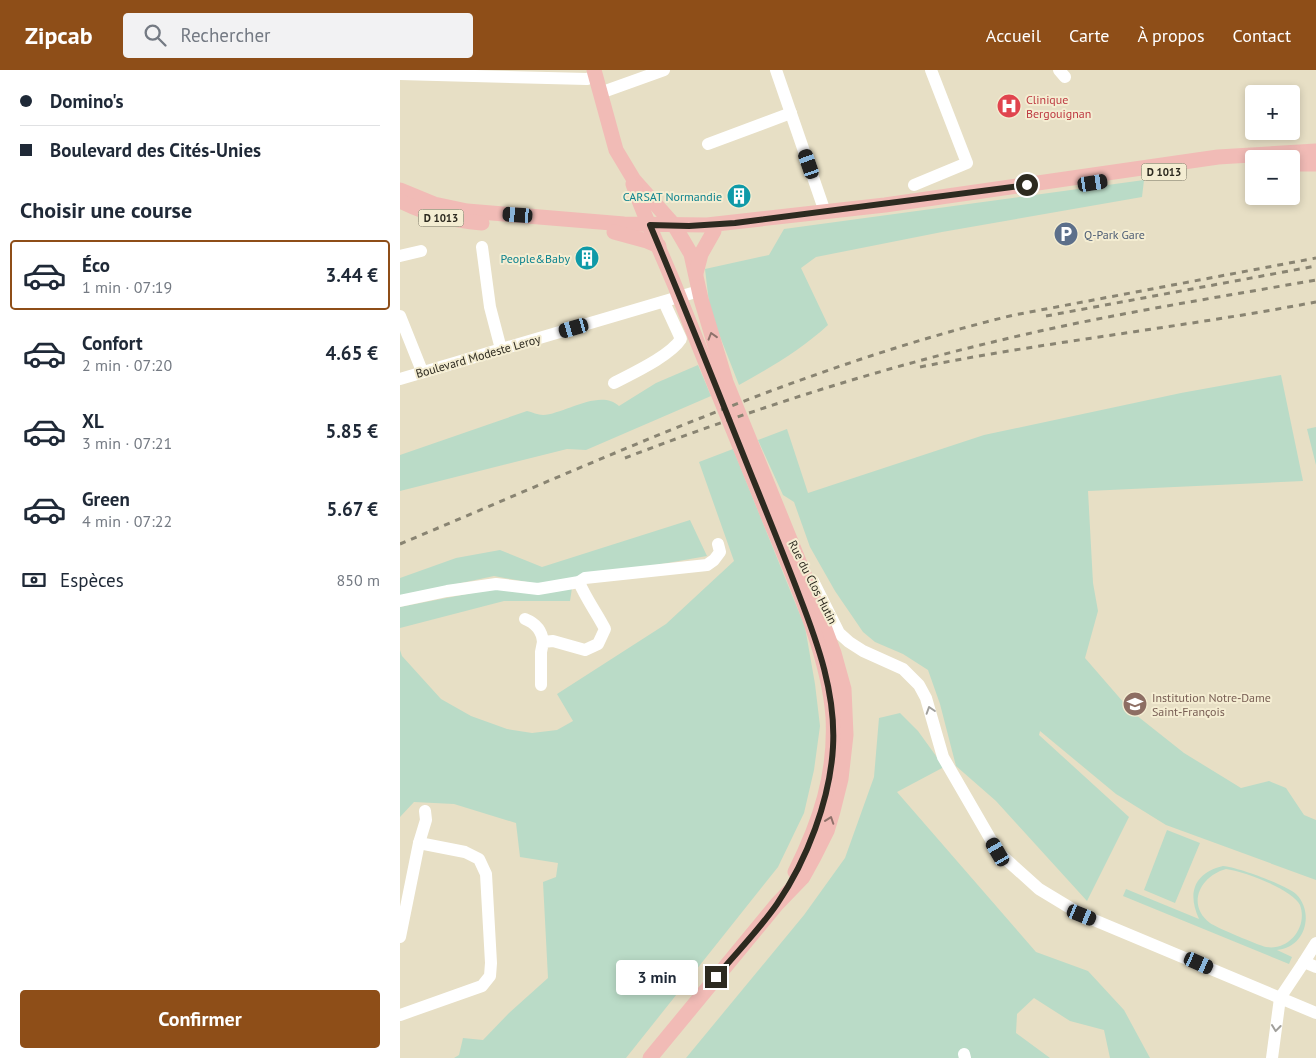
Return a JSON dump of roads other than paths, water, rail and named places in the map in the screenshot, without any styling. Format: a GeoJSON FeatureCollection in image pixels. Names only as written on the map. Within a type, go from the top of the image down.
{"type":"FeatureCollection","features":[{"type":"Feature","properties":{"kind":"main road"},"geometry":{"type":"LineString","coordinates":[[595,73],[616,150],[630,174],[654,235],[672,300],[778,540],[807,614],[825,668],[831,703],[833,748],[828,782],[822,810],[810,842],[777,904]]}},
{"type":"Feature","properties":{"kind":"main road","name":"D 1013"},"geometry":{"type":"LineString","coordinates":[[400,190],[434,204],[467,211],[619,228],[654,235],[677,229],[825,212],[1218,157],[1315,159]]}},
{"type":"Feature","properties":{"kind":"main road","name":"D 1013"},"geometry":{"type":"LineString","coordinates":[[1300,162],[1315,159]]}},
{"type":"Feature","properties":{"kind":"main road","name":"D 1013"},"geometry":{"type":"LineString","coordinates":[[677,229],[714,232],[756,229],[1075,186],[1189,167],[1245,164]]}},
{"type":"Feature","properties":{"kind":"main road"},"geometry":{"type":"LineString","coordinates":[[630,174],[677,229],[691,254],[699,291],[726,382],[834,653],[844,689],[846,735],[841,779],[833,811],[827,831],[814,857],[802,876],[650,1058]]}},
{"type":"Feature","properties":{"kind":"main road","name":"D 1013"},"geometry":{"type":"LineString","coordinates":[[400,202],[440,218],[463,221],[619,228]]}},
{"type":"Feature","properties":{"kind":"main road"},"geometry":{"type":"LineString","coordinates":[[619,228],[647,240],[654,235]]}},
{"type":"Feature","properties":{"kind":"main road"},"geometry":{"type":"LineString","coordinates":[[696,273],[701,254],[714,232]]}},
{"type":"Feature","properties":{"kind":"street"},"geometry":{"type":"LineString","coordinates":[[600,93],[664,70]]}},
{"type":"Feature","properties":{"kind":"street"},"geometry":{"type":"LineString","coordinates":[[776,70],[825,212]]}},
{"type":"Feature","properties":{"kind":"street"},"geometry":{"type":"LineString","coordinates":[[914,185],[967,162],[931,70]]}},
{"type":"Feature","properties":{"kind":"street"},"geometry":{"type":"LineString","coordinates":[[400,74],[443,72],[587,79],[595,73]]}},
{"type":"Feature","properties":{"kind":"street"},"geometry":{"type":"LineString","coordinates":[[708,144],[791,113]]}},
{"type":"Feature","properties":{"kind":"street"},"geometry":{"type":"LineString","coordinates":[[482,246],[490,307],[501,349]]}},
{"type":"Feature","properties":{"kind":"street"},"geometry":{"type":"LineString","coordinates":[[400,256],[421,251]]}},
{"type":"Feature","properties":{"kind":"street","name":"Boulevard Modeste Leroy"},"geometry":{"type":"LineString","coordinates":[[400,379],[699,291]]}},
{"type":"Feature","properties":{"kind":"street"},"geometry":{"type":"LineString","coordinates":[[614,383],[677,346],[682,339],[672,300]]}},
{"type":"Feature","properties":{"kind":"street"},"geometry":{"type":"LineString","coordinates":[[400,316],[422,372]]}},
{"type":"Feature","properties":{"kind":"street","name":"Rue du Clos Hutin"},"geometry":{"type":"LineString","coordinates":[[782,519],[839,633],[848,642],[903,669],[919,685],[926,698],[943,757],[998,852],[1039,889],[1082,915],[1316,1013]]}},
{"type":"Feature","properties":{"kind":"street"},"geometry":{"type":"LineString","coordinates":[[400,601],[447,591],[496,584],[538,589],[579,582],[585,578],[707,565],[720,552],[718,544]]}},
{"type":"Feature","properties":{"kind":"street"},"geometry":{"type":"LineString","coordinates":[[543,642],[553,641],[585,650],[598,644],[605,629],[586,598],[579,582]]}},
{"type":"Feature","properties":{"kind":"street"},"geometry":{"type":"LineString","coordinates":[[524,619],[538,627],[542,637],[541,686]]}},
{"type":"Feature","properties":{"kind":"street"},"geometry":{"type":"LineString","coordinates":[[400,937],[426,820],[425,812]]}},
{"type":"Feature","properties":{"kind":"street"},"geometry":{"type":"LineString","coordinates":[[400,1015],[482,986],[490,976],[491,963],[486,874],[480,859],[465,852],[420,843]]}},
{"type":"Feature","properties":{"kind":"street"},"geometry":{"type":"LineString","coordinates":[[1272,1058],[1280,998],[1316,943]]}},
{"type":"Feature","properties":{"kind":"street"},"geometry":{"type":"LineString","coordinates":[[1304,962],[1316,967]]}},
{"type":"Feature","properties":{"kind":"railway"},"geometry":{"type":"LineString","coordinates":[[400,544],[703,417],[857,360],[935,336],[1014,315],[1316,258]]}},
{"type":"Feature","properties":{"kind":"railway"},"geometry":{"type":"LineString","coordinates":[[1046,316],[1316,266]]}},
{"type":"Feature","properties":{"kind":"railway"},"geometry":{"type":"LineString","coordinates":[[625,458],[807,394],[899,366],[1033,333],[1113,316],[1316,280]]}},
{"type":"Feature","properties":{"kind":"railway"},"geometry":{"type":"LineString","coordinates":[[920,367],[1019,349],[1316,302]]}},
{"type":"Feature","properties":{"kind":"place","name":"Clinique Bergouignan"},"geometry":{"type":"Point","coordinates":[1009,106]}},
{"type":"Feature","properties":{"kind":"place","name":"CARSAT Normandie"},"geometry":{"type":"Point","coordinates":[739,196]}},
{"type":"Feature","properties":{"kind":"place","name":"Q-Park Gare"},"geometry":{"type":"Point","coordinates":[1066,234]}},
{"type":"Feature","properties":{"kind":"place","name":"People&Baby"},"geometry":{"type":"Point","coordinates":[587,258]}},
{"type":"Feature","properties":{"kind":"place","name":"Institution Notre‐Dame Saint‐François"},"geometry":{"type":"Point","coordinates":[1135,704]}}]}
